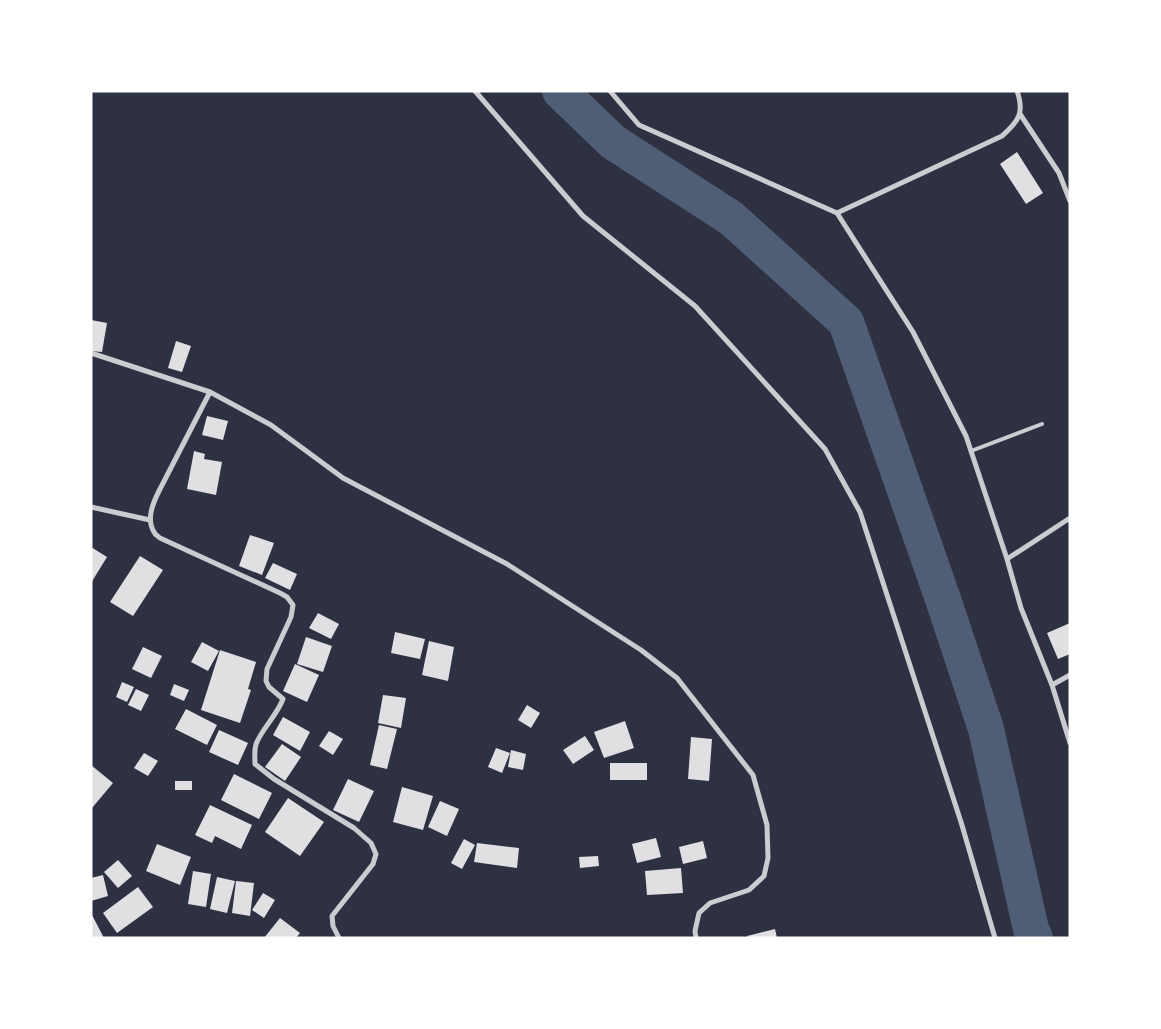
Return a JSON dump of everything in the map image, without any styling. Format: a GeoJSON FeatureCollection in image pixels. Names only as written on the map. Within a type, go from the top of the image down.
{"type":"FeatureCollection","features":[{"type":"Feature","properties":{"kind":"street"},"geometry":{"type":"LineString","coordinates":[[475,91],[583,216],[695,306],[825,450],[860,512],[958,812],[995,938]]}},
{"type":"Feature","properties":{"kind":"street"},"geometry":{"type":"LineString","coordinates":[[610,91],[639,125],[837,213],[913,332],[966,436],[1007,559],[1021,608],[1052,685],[1070,743]]}},
{"type":"Feature","properties":{"kind":"street"},"geometry":{"type":"LineString","coordinates":[[837,213],[1002,136],[1014,125],[1020,114],[1020,100],[1017,91]]}},
{"type":"Feature","properties":{"kind":"street"},"geometry":{"type":"LineString","coordinates":[[1020,114],[1059,173],[1070,201]]}},
{"type":"Feature","properties":{"kind":"street"},"geometry":{"type":"LineString","coordinates":[[91,353],[210,392],[271,425],[343,478],[507,564],[641,650],[677,678],[753,775],[767,825],[768,858],[764,876],[749,890],[710,903],[699,913],[696,938]]}},
{"type":"Feature","properties":{"kind":"street"},"geometry":{"type":"LineString","coordinates":[[210,392],[159,491],[152,506],[150,520],[153,532],[160,538],[280,593],[287,597],[293,605],[291,617],[267,669],[266,681],[283,699],[281,706],[257,743],[254,754],[255,764],[274,779],[354,828],[371,843],[376,854],[373,864],[332,916],[333,926],[339,938]]}},
{"type":"Feature","properties":{"kind":"street"},"geometry":{"type":"LineString","coordinates":[[91,507],[150,520]]}},
{"type":"Feature","properties":{"kind":"street"},"geometry":{"type":"LineString","coordinates":[[1007,559],[1070,518]]}},
{"type":"Feature","properties":{"kind":"street"},"geometry":{"type":"LineString","coordinates":[[1052,685],[1070,675]]}},
{"type":"Feature","properties":{"kind":"lane"},"geometry":{"type":"LineString","coordinates":[[971,451],[1042,424]]}},
{"type":"Feature","properties":{"kind":"building"},"geometry":{"type":"Polygon","coordinates":[[[1017,152],[1043,193],[1026,204],[1000,164],[1017,152]]]}},
{"type":"Feature","properties":{"kind":"building"},"geometry":{"type":"Polygon","coordinates":[[[91,320],[107,323],[102,352],[91,351],[91,320]]]}},
{"type":"Feature","properties":{"kind":"building"},"geometry":{"type":"Polygon","coordinates":[[[176,341],[191,346],[182,372],[168,368],[176,341]]]}},
{"type":"Feature","properties":{"kind":"building"},"geometry":{"type":"Polygon","coordinates":[[[207,416],[228,421],[223,440],[202,435],[207,416]]]}},
{"type":"Feature","properties":{"kind":"building"},"geometry":{"type":"Polygon","coordinates":[[[194,451],[205,454],[204,459],[222,462],[216,495],[187,489],[194,451]]]}},
{"type":"Feature","properties":{"kind":"building"},"geometry":{"type":"Polygon","coordinates":[[[250,535],[274,543],[262,575],[239,566],[250,535]]]}},
{"type":"Feature","properties":{"kind":"building"},"geometry":{"type":"Polygon","coordinates":[[[91,547],[107,557],[91,583],[91,547]]]}},
{"type":"Feature","properties":{"kind":"building"},"geometry":{"type":"Polygon","coordinates":[[[140,556],[163,570],[133,616],[110,602],[140,556]]]}},
{"type":"Feature","properties":{"kind":"building"},"geometry":{"type":"Polygon","coordinates":[[[273,563],[297,574],[290,590],[265,578],[273,563]]]}},
{"type":"Feature","properties":{"kind":"building"},"geometry":{"type":"Polygon","coordinates":[[[318,613],[339,624],[331,639],[309,628],[318,613]]]}},
{"type":"Feature","properties":{"kind":"building"},"geometry":{"type":"Polygon","coordinates":[[[1070,623],[1070,654],[1058,659],[1047,633],[1070,623]]]}},
{"type":"Feature","properties":{"kind":"building"},"geometry":{"type":"Polygon","coordinates":[[[395,632],[425,639],[420,659],[391,653],[395,632]]]}},
{"type":"Feature","properties":{"kind":"building"},"geometry":{"type":"Polygon","coordinates":[[[306,637],[332,646],[323,672],[297,664],[306,637]]]}},
{"type":"Feature","properties":{"kind":"building"},"geometry":{"type":"Polygon","coordinates":[[[429,641],[454,647],[448,681],[422,675],[429,641]]]}},
{"type":"Feature","properties":{"kind":"building"},"geometry":{"type":"Polygon","coordinates":[[[202,642],[219,651],[208,671],[191,662],[202,642]]]}},
{"type":"Feature","properties":{"kind":"building"},"geometry":{"type":"Polygon","coordinates":[[[143,647],[162,656],[151,678],[132,669],[143,647]]]}},
{"type":"Feature","properties":{"kind":"building"},"geometry":{"type":"Polygon","coordinates":[[[220,650],[256,662],[248,689],[251,690],[240,723],[201,710],[220,650]]]}},
{"type":"Feature","properties":{"kind":"building"},"geometry":{"type":"Polygon","coordinates":[[[295,664],[319,675],[307,702],[283,691],[295,664]]]}},
{"type":"Feature","properties":{"kind":"building"},"geometry":{"type":"Polygon","coordinates":[[[122,682],[134,687],[127,702],[116,697],[122,682]]]}},
{"type":"Feature","properties":{"kind":"building"},"geometry":{"type":"Polygon","coordinates":[[[174,684],[189,690],[184,701],[170,695],[174,684]]]}},
{"type":"Feature","properties":{"kind":"building"},"geometry":{"type":"Polygon","coordinates":[[[136,689],[149,695],[141,711],[128,705],[136,689]]]}},
{"type":"Feature","properties":{"kind":"building"},"geometry":{"type":"Polygon","coordinates":[[[383,695],[406,698],[401,728],[378,723],[383,695]]]}},
{"type":"Feature","properties":{"kind":"building"},"geometry":{"type":"Polygon","coordinates":[[[527,705],[540,713],[531,728],[518,720],[527,705]]]}},
{"type":"Feature","properties":{"kind":"building"},"geometry":{"type":"Polygon","coordinates":[[[186,709],[217,725],[207,745],[175,729],[186,709]]]}},
{"type":"Feature","properties":{"kind":"building"},"geometry":{"type":"Polygon","coordinates":[[[283,717],[310,732],[300,751],[273,735],[283,717]]]}},
{"type":"Feature","properties":{"kind":"building"},"geometry":{"type":"Polygon","coordinates":[[[625,721],[634,748],[604,758],[594,732],[625,721]]]}},
{"type":"Feature","properties":{"kind":"building"},"geometry":{"type":"Polygon","coordinates":[[[379,725],[397,729],[387,769],[370,765],[379,725]]]}},
{"type":"Feature","properties":{"kind":"building"},"geometry":{"type":"Polygon","coordinates":[[[219,730],[248,743],[238,765],[209,752],[219,730]]]}},
{"type":"Feature","properties":{"kind":"building"},"geometry":{"type":"Polygon","coordinates":[[[329,731],[343,739],[333,755],[319,746],[329,731]]]}},
{"type":"Feature","properties":{"kind":"building"},"geometry":{"type":"Polygon","coordinates":[[[585,736],[594,750],[573,764],[563,750],[585,736]]]}},
{"type":"Feature","properties":{"kind":"building"},"geometry":{"type":"Polygon","coordinates":[[[691,737],[712,739],[709,781],[688,779],[691,737]]]}},
{"type":"Feature","properties":{"kind":"building"},"geometry":{"type":"Polygon","coordinates":[[[282,744],[301,757],[285,781],[265,767],[282,744]]]}},
{"type":"Feature","properties":{"kind":"building"},"geometry":{"type":"Polygon","coordinates":[[[496,748],[510,753],[502,773],[488,767],[496,748]]]}},
{"type":"Feature","properties":{"kind":"building"},"geometry":{"type":"Polygon","coordinates":[[[511,750],[526,754],[523,770],[508,767],[511,750]]]}},
{"type":"Feature","properties":{"kind":"building"},"geometry":{"type":"Polygon","coordinates":[[[144,753],[158,761],[148,776],[134,768],[144,753]]]}},
{"type":"Feature","properties":{"kind":"building"},"geometry":{"type":"Polygon","coordinates":[[[610,763],[647,763],[647,780],[610,780],[610,763]]]}},
{"type":"Feature","properties":{"kind":"building"},"geometry":{"type":"Polygon","coordinates":[[[91,765],[113,783],[92,808],[91,807],[91,765]]]}},
{"type":"Feature","properties":{"kind":"building"},"geometry":{"type":"Polygon","coordinates":[[[234,774],[272,793],[259,819],[221,800],[234,774]]]}},
{"type":"Feature","properties":{"kind":"building"},"geometry":{"type":"Polygon","coordinates":[[[348,779],[374,791],[359,822],[333,810],[348,779]]]}},
{"type":"Feature","properties":{"kind":"building"},"geometry":{"type":"Polygon","coordinates":[[[175,781],[192,781],[192,790],[175,790],[175,781]]]}},
{"type":"Feature","properties":{"kind":"building"},"geometry":{"type":"Polygon","coordinates":[[[402,787],[433,796],[423,830],[393,822],[402,787]]]}},
{"type":"Feature","properties":{"kind":"building"},"geometry":{"type":"Polygon","coordinates":[[[288,798],[324,822],[300,856],[265,832],[288,798]]]}},
{"type":"Feature","properties":{"kind":"building"},"geometry":{"type":"Polygon","coordinates":[[[440,801],[459,809],[447,836],[428,827],[440,801]]]}},
{"type":"Feature","properties":{"kind":"building"},"geometry":{"type":"Polygon","coordinates":[[[210,805],[252,825],[241,849],[215,836],[212,843],[195,835],[210,805]]]}},
{"type":"Feature","properties":{"kind":"building"},"geometry":{"type":"Polygon","coordinates":[[[656,838],[661,857],[637,863],[632,844],[656,838]]]}},
{"type":"Feature","properties":{"kind":"building"},"geometry":{"type":"Polygon","coordinates":[[[464,839],[475,845],[462,869],[451,863],[464,839]]]}},
{"type":"Feature","properties":{"kind":"building"},"geometry":{"type":"Polygon","coordinates":[[[703,841],[707,858],[683,864],[679,847],[703,841]]]}},
{"type":"Feature","properties":{"kind":"building"},"geometry":{"type":"Polygon","coordinates":[[[477,843],[519,848],[517,868],[474,862],[477,843]]]}},
{"type":"Feature","properties":{"kind":"building"},"geometry":{"type":"Polygon","coordinates":[[[157,844],[191,857],[180,885],[146,871],[157,844]]]}},
{"type":"Feature","properties":{"kind":"building"},"geometry":{"type":"Polygon","coordinates":[[[598,856],[599,866],[580,868],[579,857],[598,856]]]}},
{"type":"Feature","properties":{"kind":"building"},"geometry":{"type":"Polygon","coordinates":[[[118,860],[132,876],[118,888],[104,872],[118,860]]]}},
{"type":"Feature","properties":{"kind":"building"},"geometry":{"type":"Polygon","coordinates":[[[681,868],[683,893],[647,895],[645,871],[681,868]]]}},
{"type":"Feature","properties":{"kind":"building"},"geometry":{"type":"Polygon","coordinates":[[[193,871],[211,874],[206,907],[188,904],[193,871]]]}},
{"type":"Feature","properties":{"kind":"building"},"geometry":{"type":"Polygon","coordinates":[[[103,875],[108,896],[91,901],[91,878],[103,875]]]}},
{"type":"Feature","properties":{"kind":"building"},"geometry":{"type":"Polygon","coordinates":[[[217,877],[235,881],[227,913],[210,909],[217,877]]]}},
{"type":"Feature","properties":{"kind":"building"},"geometry":{"type":"Polygon","coordinates":[[[236,881],[254,883],[250,916],[232,913],[236,881]]]}},
{"type":"Feature","properties":{"kind":"building"},"geometry":{"type":"Polygon","coordinates":[[[138,887],[153,907],[117,933],[103,913],[138,887]]]}},
{"type":"Feature","properties":{"kind":"building"},"geometry":{"type":"Polygon","coordinates":[[[263,893],[275,900],[264,918],[252,910],[263,893]]]}},
{"type":"Feature","properties":{"kind":"building"},"geometry":{"type":"Polygon","coordinates":[[[91,913],[104,938],[91,938],[91,913]]]}},
{"type":"Feature","properties":{"kind":"building"},"geometry":{"type":"Polygon","coordinates":[[[280,918],[300,933],[296,938],[264,938],[280,918]]]}},
{"type":"Feature","properties":{"kind":"building"},"geometry":{"type":"Polygon","coordinates":[[[775,929],[777,938],[748,938],[747,936],[775,929]]]}},
{"type":"Feature","properties":{"kind":"waterway"},"geometry":{"type":"LineString","coordinates":[[560,91],[613,142],[731,218],[846,322],[944,602],[986,729],[1031,929],[1035,938]]}}]}
